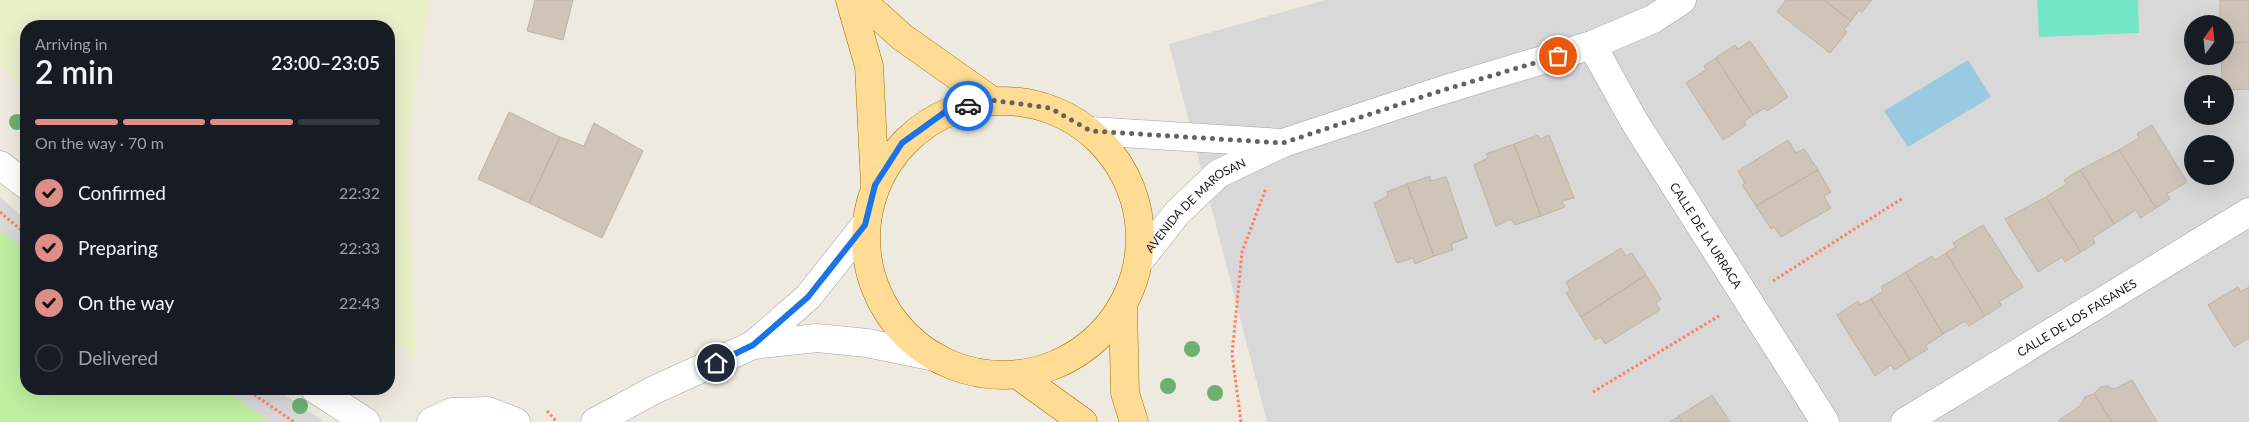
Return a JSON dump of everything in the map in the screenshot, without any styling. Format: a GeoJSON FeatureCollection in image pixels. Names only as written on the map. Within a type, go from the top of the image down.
{"type":"FeatureCollection","features":[{"type":"Feature","properties":{"kind":"main road"},"geometry":{"type":"LineString","coordinates":[[850,0],[869,66],[875,185],[865,225],[870,275],[891,318],[935,357],[976,373],[1018,375],[1058,364],[1096,340],[1123,306],[1140,260],[1139,214],[1125,172],[1091,131],[1050,108],[991,100],[945,112],[902,143],[875,185]]}},
{"type":"Feature","properties":{"kind":"main road"},"geometry":{"type":"LineString","coordinates":[[861,0],[902,37],[991,100]]}},
{"type":"Feature","properties":{"kind":"main road"},"geometry":{"type":"LineString","coordinates":[[1123,306],[1125,393],[1134,422]]}},
{"type":"Feature","properties":{"kind":"main road"},"geometry":{"type":"LineString","coordinates":[[1018,375],[1083,422]]}},
{"type":"Feature","properties":{"kind":"street","name":"AVENIDA DE MAROSAN"},"geometry":{"type":"LineString","coordinates":[[1140,260],[1177,213],[1218,174],[1283,143],[1440,91],[1592,46],[1652,19],[1682,0]]}},
{"type":"Feature","properties":{"kind":"street","name":"CALLE DE LA URRACA"},"geometry":{"type":"LineString","coordinates":[[1592,46],[1634,121],[1825,422]]}},
{"type":"Feature","properties":{"kind":"street","name":"AVENIDA DE MAROSAN"},"geometry":{"type":"LineString","coordinates":[[1091,131],[1283,143]]}},
{"type":"Feature","properties":{"kind":"street"},"geometry":{"type":"LineString","coordinates":[[0,165],[20,180]]}},
{"type":"Feature","properties":{"kind":"street","name":"CALLE DE LOS FAISANES"},"geometry":{"type":"LineString","coordinates":[[1905,422],[2249,212]]}},
{"type":"Feature","properties":{"kind":"street"},"geometry":{"type":"LineString","coordinates":[[595,422],[654,390],[753,345],[808,297],[865,225]]}},
{"type":"Feature","properties":{"kind":"street"},"geometry":{"type":"LineString","coordinates":[[753,345],[817,338],[867,343],[935,357]]}},
{"type":"Feature","properties":{"kind":"street"},"geometry":{"type":"LineString","coordinates":[[324,395],[366,422]]}},
{"type":"Feature","properties":{"kind":"street"},"geometry":{"type":"LineString","coordinates":[[431,422],[452,412],[488,411],[516,422]]}},
{"type":"Feature","properties":{"kind":"path"},"geometry":{"type":"LineString","coordinates":[[1241,422],[1232,354],[1242,252],[1283,143]]}},
{"type":"Feature","properties":{"kind":"path"},"geometry":{"type":"LineString","coordinates":[[1771,283],[1903,198]]}},
{"type":"Feature","properties":{"kind":"path"},"geometry":{"type":"LineString","coordinates":[[0,212],[20,229]]}},
{"type":"Feature","properties":{"kind":"path"},"geometry":{"type":"LineString","coordinates":[[1593,392],[1722,314]]}},
{"type":"Feature","properties":{"kind":"path"},"geometry":{"type":"LineString","coordinates":[[255,395],[294,422]]}},
{"type":"Feature","properties":{"kind":"shaded area"},"geometry":{"type":"Polygon","coordinates":[[[1325,0],[2249,0],[2249,422],[1267,422],[1169,44],[1325,0]]]}},
{"type":"Feature","properties":{"kind":"shaded area"},"geometry":{"type":"Polygon","coordinates":[[[0,197],[20,215],[20,395],[285,395],[325,422],[0,422],[0,197]]]}},
{"type":"Feature","properties":{"kind":"green space"},"geometry":{"type":"Polygon","coordinates":[[[0,0],[429,0],[406,156],[417,357],[395,342],[395,20],[20,20],[20,86],[0,66],[0,0]]]}},
{"type":"Feature","properties":{"kind":"green space"},"geometry":{"type":"Polygon","coordinates":[[[2037,0],[2138,0],[2139,33],[2039,37],[2037,0]]]}},
{"type":"Feature","properties":{"kind":"green space"},"geometry":{"type":"Polygon","coordinates":[[[0,231],[20,246],[20,395],[232,395],[270,422],[0,422],[0,231]]]}},
{"type":"Feature","properties":{"kind":"water"},"geometry":{"type":"Polygon","coordinates":[[[1968,60],[1991,97],[1908,147],[1884,111],[1968,60]]]}},
{"type":"Feature","properties":{"kind":"building"},"geometry":{"type":"Polygon","coordinates":[[[535,0],[573,0],[563,40],[527,31],[535,0]]]}},
{"type":"Feature","properties":{"kind":"building"},"geometry":{"type":"Polygon","coordinates":[[[1786,0],[1824,0],[1851,21],[1844,30],[1847,32],[1830,53],[1777,12],[1786,0]]]}},
{"type":"Feature","properties":{"kind":"building"},"geometry":{"type":"Polygon","coordinates":[[[1824,0],[1872,0],[1862,12],[1859,10],[1851,21],[1824,0]]]}},
{"type":"Feature","properties":{"kind":"building"},"geometry":{"type":"Polygon","coordinates":[[[2220,0],[2249,0],[2249,42],[2234,43],[2234,15],[2220,15],[2220,0]]]}},
{"type":"Feature","properties":{"kind":"building"},"geometry":{"type":"Polygon","coordinates":[[[1750,41],[1788,97],[1767,111],[1765,108],[1753,115],[1716,58],[1735,45],[1738,49],[1750,41]]]}},
{"type":"Feature","properties":{"kind":"building"},"geometry":{"type":"Polygon","coordinates":[[[2249,42],[2249,89],[2234,90],[2234,75],[2222,75],[2221,65],[2234,65],[2234,43],[2249,42]]]}},
{"type":"Feature","properties":{"kind":"building"},"geometry":{"type":"Polygon","coordinates":[[[1716,58],[1753,115],[1744,122],[1746,125],[1723,140],[1686,83],[1706,70],[1704,66],[1716,58]]]}},
{"type":"Feature","properties":{"kind":"building"},"geometry":{"type":"Polygon","coordinates":[[[509,112],[560,137],[529,203],[478,179],[509,112]]]}},
{"type":"Feature","properties":{"kind":"building"},"geometry":{"type":"Polygon","coordinates":[[[594,123],[643,151],[602,238],[529,203],[560,137],[584,146],[594,123]]]}},
{"type":"Feature","properties":{"kind":"building"},"geometry":{"type":"Polygon","coordinates":[[[2152,125],[2184,177],[2184,184],[2167,194],[2170,199],[2156,208],[2119,150],[2139,138],[2137,134],[2152,125]]]}},
{"type":"Feature","properties":{"kind":"building"},"geometry":{"type":"Polygon","coordinates":[[[1538,135],[1540,139],[1549,135],[1574,198],[1562,201],[1565,207],[1541,216],[1514,144],[1538,135]]]}},
{"type":"Feature","properties":{"kind":"building"},"geometry":{"type":"Polygon","coordinates":[[[1788,140],[1796,153],[1804,149],[1818,170],[1756,206],[1742,185],[1745,183],[1738,171],[1788,140]]]}},
{"type":"Feature","properties":{"kind":"building"},"geometry":{"type":"Polygon","coordinates":[[[1514,144],[1541,216],[1515,225],[1511,219],[1496,226],[1474,165],[1488,158],[1486,154],[1514,144]]]}},
{"type":"Feature","properties":{"kind":"building"},"geometry":{"type":"Polygon","coordinates":[[[2119,150],[2156,208],[2140,218],[2136,210],[2114,224],[2080,170],[2119,150]]]}},
{"type":"Feature","properties":{"kind":"building"},"geometry":{"type":"Polygon","coordinates":[[[1818,170],[1831,192],[1824,196],[1831,208],[1781,237],[1774,227],[1771,229],[1756,206],[1818,170]]]}},
{"type":"Feature","properties":{"kind":"building"},"geometry":{"type":"Polygon","coordinates":[[[2080,170],[2114,224],[2092,238],[2095,243],[2081,252],[2046,197],[2067,184],[2064,180],[2080,170]]]}},
{"type":"Feature","properties":{"kind":"building"},"geometry":{"type":"Polygon","coordinates":[[[1430,176],[1430,181],[1446,177],[1467,238],[1451,244],[1453,250],[1434,256],[1407,184],[1430,176]]]}},
{"type":"Feature","properties":{"kind":"building"},"geometry":{"type":"Polygon","coordinates":[[[1407,184],[1434,256],[1415,264],[1413,258],[1397,263],[1374,203],[1388,196],[1387,192],[1407,184]]]}},
{"type":"Feature","properties":{"kind":"building"},"geometry":{"type":"Polygon","coordinates":[[[2046,197],[2081,252],[2065,262],[2062,257],[2038,272],[2005,219],[2046,197]]]}},
{"type":"Feature","properties":{"kind":"building"},"geometry":{"type":"Polygon","coordinates":[[[1983,225],[2023,287],[1999,302],[2002,305],[1985,316],[1946,253],[1956,247],[1953,243],[1983,225]]]}},
{"type":"Feature","properties":{"kind":"building"},"geometry":{"type":"Polygon","coordinates":[[[1621,248],[1626,256],[1632,253],[1646,275],[1581,317],[1566,293],[1570,290],[1566,282],[1621,248]]]}},
{"type":"Feature","properties":{"kind":"building"},"geometry":{"type":"Polygon","coordinates":[[[1946,253],[1985,316],[1969,326],[1965,321],[1943,334],[1906,272],[1932,256],[1935,260],[1946,253]]]}},
{"type":"Feature","properties":{"kind":"building"},"geometry":{"type":"Polygon","coordinates":[[[1906,272],[1943,334],[1925,346],[1928,349],[1910,360],[1871,299],[1883,291],[1881,287],[1906,272]]]}},
{"type":"Feature","properties":{"kind":"building"},"geometry":{"type":"Polygon","coordinates":[[[1646,275],[1661,299],[1656,303],[1660,310],[1605,344],[1601,337],[1595,340],[1581,317],[1646,275]]]}},
{"type":"Feature","properties":{"kind":"building"},"geometry":{"type":"Polygon","coordinates":[[[2238,287],[2241,292],[2249,287],[2249,338],[2234,347],[2208,305],[2238,287]]]}},
{"type":"Feature","properties":{"kind":"building"},"geometry":{"type":"Polygon","coordinates":[[[1871,299],[1910,360],[1894,370],[1891,365],[1875,376],[1837,315],[1858,301],[1860,305],[1871,299]]]}},
{"type":"Feature","properties":{"kind":"building"},"geometry":{"type":"Polygon","coordinates":[[[2132,380],[2157,422],[2112,422],[2094,394],[2100,387],[2107,386],[2114,389],[2132,380]]]}},
{"type":"Feature","properties":{"kind":"building"},"geometry":{"type":"Polygon","coordinates":[[[2094,394],[2112,422],[2060,422],[2059,420],[2080,406],[2085,397],[2094,394]]]}},
{"type":"Feature","properties":{"kind":"building"},"geometry":{"type":"Polygon","coordinates":[[[1712,395],[1730,422],[1682,422],[1679,416],[1712,395]]]}},
{"type":"Feature","properties":{"kind":"building"},"geometry":{"type":"Polygon","coordinates":[[[1679,416],[1682,422],[1670,422],[1679,416]]]}},
{"type":"Feature","properties":{"kind":"way so far"},"geometry":{"type":"LineString","coordinates":[[968,106],[991,100],[1050,108],[1091,131],[1283,143],[1440,91],[1558,56]]}},
{"type":"Feature","properties":{"kind":"route"},"geometry":{"type":"LineString","coordinates":[[716,363],[753,345],[808,297],[865,225],[875,185],[902,143],[945,112],[968,106]]}}]}
